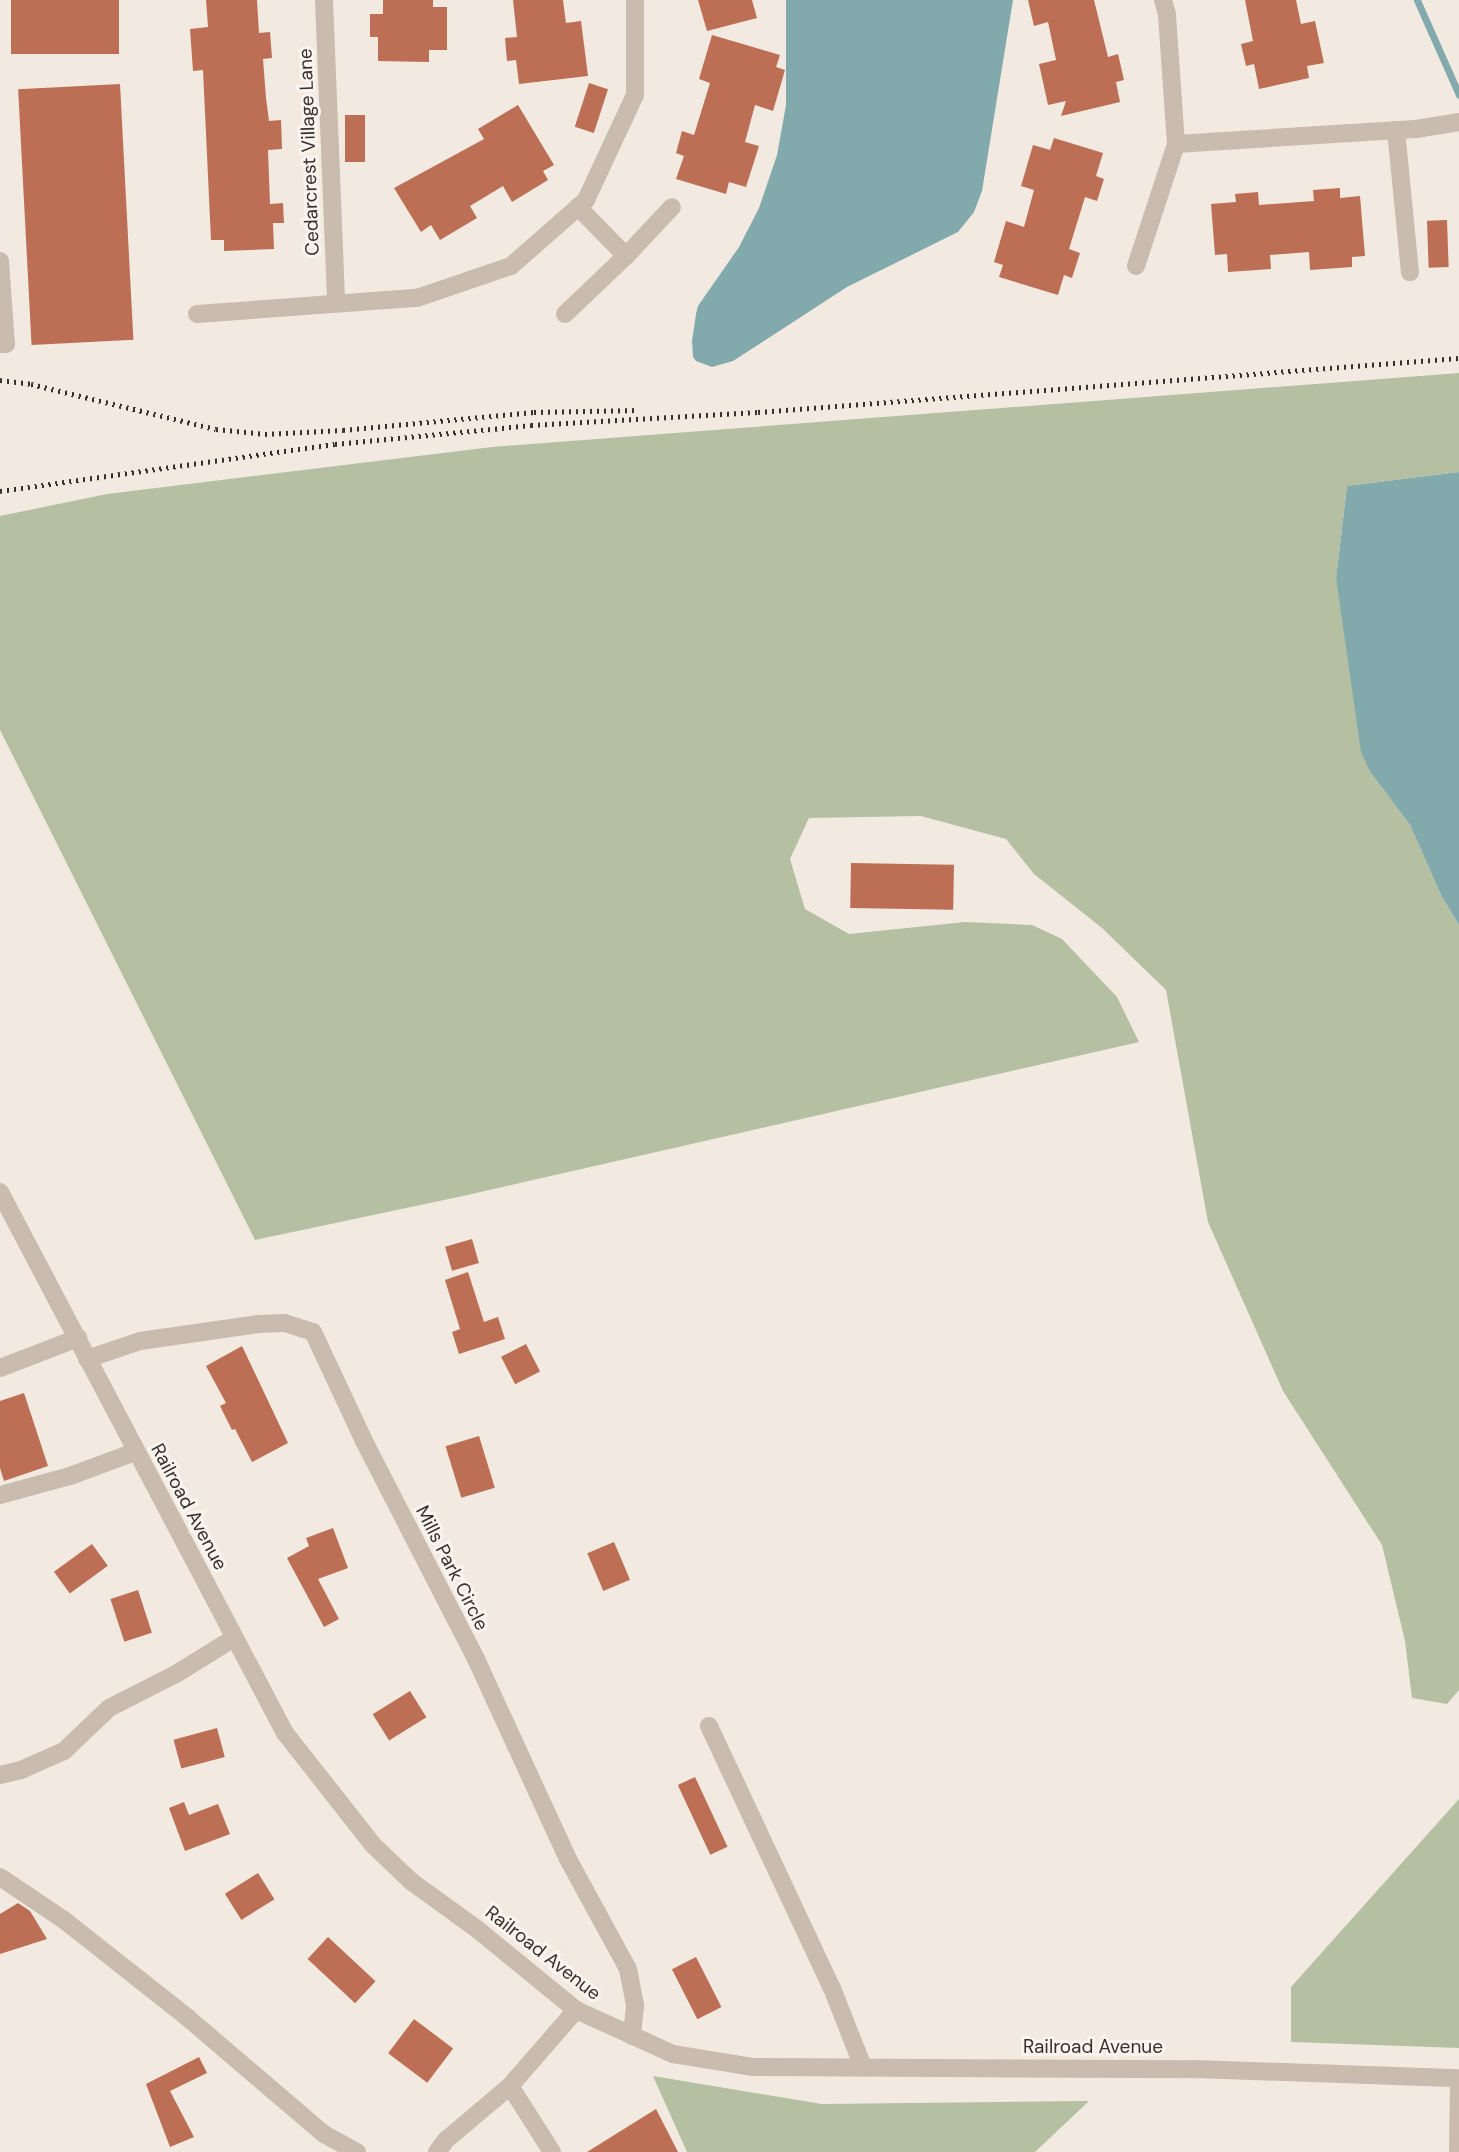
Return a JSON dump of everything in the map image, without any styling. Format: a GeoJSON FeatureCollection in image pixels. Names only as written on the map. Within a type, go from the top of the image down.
{"type":"FeatureCollection","features":[{"type":"Feature","properties":{"kind":"street","name":"Cedarcrest Village Lane"},"geometry":{"type":"LineString","coordinates":[[324,0],[336,303]]}},
{"type":"Feature","properties":{"kind":"street"},"geometry":{"type":"LineString","coordinates":[[197,314],[417,298],[511,266],[586,200],[635,95],[635,0]]}},
{"type":"Feature","properties":{"kind":"street"},"geometry":{"type":"LineString","coordinates":[[1136,266],[1176,144],[1167,13],[1163,0]]}},
{"type":"Feature","properties":{"kind":"street"},"geometry":{"type":"LineString","coordinates":[[1176,144],[1396,130],[1459,122]]}},
{"type":"Feature","properties":{"kind":"street"},"geometry":{"type":"LineString","coordinates":[[1396,130],[1410,272]]}},
{"type":"Feature","properties":{"kind":"street"},"geometry":{"type":"LineString","coordinates":[[578,207],[626,256]]}},
{"type":"Feature","properties":{"kind":"street"},"geometry":{"type":"LineString","coordinates":[[565,314],[626,256],[672,207]]}},
{"type":"Feature","properties":{"kind":"street"},"geometry":{"type":"LineString","coordinates":[[0,261],[6,344],[0,344]]}},
{"type":"Feature","properties":{"kind":"street","name":"Railroad Avenue"},"geometry":{"type":"LineString","coordinates":[[0,1192],[285,1733],[373,1845],[412,1882],[477,1928],[576,2010],[673,2053],[728,2065],[821,2070],[863,2067],[1196,2069],[1459,2078]]}},
{"type":"Feature","properties":{"kind":"street","name":"Mills Park Circle"},"geometry":{"type":"LineString","coordinates":[[88,1359],[141,1341],[258,1324],[285,1323],[313,1332],[364,1441],[476,1659],[568,1858],[628,1969],[635,2006],[632,2036]]}},
{"type":"Feature","properties":{"kind":"street"},"geometry":{"type":"LineString","coordinates":[[0,1367],[78,1338]]}},
{"type":"Feature","properties":{"kind":"street"},"geometry":{"type":"LineString","coordinates":[[0,1495],[70,1476],[135,1451]]}},
{"type":"Feature","properties":{"kind":"street"},"geometry":{"type":"LineString","coordinates":[[0,1775],[21,1770],[64,1751],[109,1707],[176,1674],[234,1637]]}},
{"type":"Feature","properties":{"kind":"street"},"geometry":{"type":"LineString","coordinates":[[709,1727],[832,1988],[863,2067]]}},
{"type":"Feature","properties":{"kind":"street"},"geometry":{"type":"LineString","coordinates":[[0,1877],[64,1920],[188,2018],[324,2134],[357,2152]]}},
{"type":"Feature","properties":{"kind":"street"},"geometry":{"type":"LineString","coordinates":[[437,2152],[446,2140],[510,2085],[576,2010]]}},
{"type":"Feature","properties":{"kind":"street"},"geometry":{"type":"LineString","coordinates":[[1458,2152],[1459,2084]]}},
{"type":"Feature","properties":{"kind":"street"},"geometry":{"type":"LineString","coordinates":[[510,2085],[552,2152]]}},
{"type":"Feature","properties":{"kind":"green space"},"geometry":{"type":"Polygon","coordinates":[[[1459,373],[1459,472],[1347,486],[1336,578],[1369,770],[1410,825],[1441,895],[1459,925],[1459,1690],[1447,1704],[1412,1698],[1405,1641],[1382,1545],[1283,1391],[1208,1222],[1166,990],[1102,928],[1034,874],[1006,839],[921,816],[809,818],[790,859],[805,909],[849,934],[965,922],[1032,925],[1062,939],[1117,997],[1139,1042],[463,1196],[255,1240],[0,730],[0,516],[107,494],[492,447],[1459,373]]]}},
{"type":"Feature","properties":{"kind":"green space"},"geometry":{"type":"Polygon","coordinates":[[[1459,1799],[1459,2048],[1291,2042],[1291,1987],[1459,1799]]]}},
{"type":"Feature","properties":{"kind":"green space"},"geometry":{"type":"Polygon","coordinates":[[[653,2076],[822,2104],[1089,2101],[1035,2152],[687,2152],[653,2076]]]}},
{"type":"Feature","properties":{"kind":"water"},"geometry":{"type":"Polygon","coordinates":[[[786,0],[1013,0],[982,191],[974,212],[958,232],[847,287],[733,361],[712,367],[696,361],[693,357],[692,341],[696,314],[698,306],[739,247],[759,208],[777,155],[786,105],[786,0]]]}},
{"type":"Feature","properties":{"kind":"water"},"geometry":{"type":"Polygon","coordinates":[[[1459,472],[1459,925],[1441,895],[1410,825],[1369,770],[1361,752],[1336,578],[1347,486],[1459,472]]]}},
{"type":"Feature","properties":{"kind":"building"},"geometry":{"type":"Polygon","coordinates":[[[11,0],[119,0],[119,54],[11,54],[11,0]]]}},
{"type":"Feature","properties":{"kind":"building"},"geometry":{"type":"Polygon","coordinates":[[[206,0],[257,0],[259,33],[270,32],[272,58],[263,59],[266,98],[269,121],[281,120],[282,149],[268,150],[270,204],[283,203],[284,223],[273,223],[274,249],[224,251],[224,240],[211,240],[203,70],[193,71],[190,29],[208,27],[206,0]]]}},
{"type":"Feature","properties":{"kind":"building"},"geometry":{"type":"Polygon","coordinates":[[[383,0],[433,0],[433,7],[447,7],[447,50],[429,50],[429,62],[378,61],[378,37],[370,37],[370,14],[383,14],[383,0]]]}},
{"type":"Feature","properties":{"kind":"building"},"geometry":{"type":"Polygon","coordinates":[[[513,0],[563,0],[566,23],[581,21],[588,76],[519,84],[516,60],[507,61],[505,38],[517,37],[513,0]]]}},
{"type":"Feature","properties":{"kind":"building"},"geometry":{"type":"Polygon","coordinates":[[[698,0],[752,0],[757,18],[707,31],[698,0]]]}},
{"type":"Feature","properties":{"kind":"building"},"geometry":{"type":"Polygon","coordinates":[[[1028,0],[1094,0],[1108,57],[1118,54],[1124,80],[1116,82],[1120,102],[1061,116],[1066,101],[1048,105],[1039,64],[1056,60],[1048,22],[1034,26],[1028,0]]]}},
{"type":"Feature","properties":{"kind":"building"},"geometry":{"type":"Polygon","coordinates":[[[1245,0],[1296,0],[1301,24],[1315,21],[1324,63],[1307,66],[1309,78],[1259,89],[1254,64],[1246,66],[1241,44],[1253,41],[1245,0]]]}},
{"type":"Feature","properties":{"kind":"building"},"geometry":{"type":"Polygon","coordinates":[[[712,35],[780,55],[776,67],[785,70],[773,111],[755,105],[745,142],[759,146],[746,187],[729,182],[726,194],[676,179],[684,156],[676,153],[682,131],[694,135],[710,83],[699,79],[712,35]]]}},
{"type":"Feature","properties":{"kind":"building"},"geometry":{"type":"Polygon","coordinates":[[[589,83],[608,89],[594,133],[575,127],[589,83]]]}},
{"type":"Feature","properties":{"kind":"building"},"geometry":{"type":"Polygon","coordinates":[[[120,84],[133,340],[32,345],[18,89],[120,84]]]}},
{"type":"Feature","properties":{"kind":"building"},"geometry":{"type":"Polygon","coordinates":[[[518,105],[554,165],[543,171],[548,180],[512,202],[503,186],[470,206],[477,218],[440,240],[431,225],[421,232],[394,188],[484,139],[478,129],[518,105]]]}},
{"type":"Feature","properties":{"kind":"building"},"geometry":{"type":"Polygon","coordinates":[[[345,115],[365,115],[365,162],[345,162],[345,115]]]}},
{"type":"Feature","properties":{"kind":"building"},"geometry":{"type":"Polygon","coordinates":[[[1054,138],[1103,153],[1096,176],[1104,179],[1097,201],[1085,197],[1069,249],[1080,253],[1072,278],[1064,275],[1058,295],[999,277],[1003,265],[994,262],[1006,221],[1024,227],[1034,190],[1021,186],[1033,145],[1050,150],[1054,138]]]}},
{"type":"Feature","properties":{"kind":"building"},"geometry":{"type":"Polygon","coordinates":[[[1340,188],[1340,198],[1360,196],[1365,256],[1352,257],[1352,267],[1310,270],[1309,252],[1270,255],[1271,269],[1228,272],[1227,254],[1215,255],[1211,204],[1236,202],[1235,194],[1258,192],[1259,205],[1314,201],[1313,190],[1340,188]]]}},
{"type":"Feature","properties":{"kind":"building"},"geometry":{"type":"Polygon","coordinates":[[[1447,220],[1449,267],[1429,268],[1427,221],[1447,220]]]}},
{"type":"Feature","properties":{"kind":"building"},"geometry":{"type":"Polygon","coordinates":[[[851,863],[954,865],[953,910],[850,908],[851,863]]]}},
{"type":"Feature","properties":{"kind":"building"},"geometry":{"type":"Polygon","coordinates":[[[472,1239],[479,1263],[452,1271],[445,1247],[472,1239]]]}},
{"type":"Feature","properties":{"kind":"building"},"geometry":{"type":"Polygon","coordinates":[[[468,1272],[484,1322],[498,1317],[505,1339],[459,1354],[452,1332],[460,1329],[445,1280],[468,1272]]]}},
{"type":"Feature","properties":{"kind":"building"},"geometry":{"type":"Polygon","coordinates":[[[526,1344],[540,1372],[515,1384],[501,1357],[526,1344]]]}},
{"type":"Feature","properties":{"kind":"building"},"geometry":{"type":"Polygon","coordinates":[[[242,1346],[288,1443],[252,1462],[220,1406],[226,1403],[206,1366],[242,1346]]]}},
{"type":"Feature","properties":{"kind":"building"},"geometry":{"type":"Polygon","coordinates":[[[24,1393],[48,1466],[4,1481],[0,1468],[0,1401],[24,1393]]]}},
{"type":"Feature","properties":{"kind":"building"},"geometry":{"type":"Polygon","coordinates":[[[479,1436],[495,1488],[461,1498],[446,1446],[479,1436]]]}},
{"type":"Feature","properties":{"kind":"building"},"geometry":{"type":"Polygon","coordinates":[[[333,1528],[348,1568],[318,1579],[339,1619],[324,1627],[287,1558],[309,1546],[306,1538],[333,1528]]]}},
{"type":"Feature","properties":{"kind":"building"},"geometry":{"type":"Polygon","coordinates":[[[614,1542],[630,1580],[603,1591],[587,1553],[614,1542]]]}},
{"type":"Feature","properties":{"kind":"building"},"geometry":{"type":"Polygon","coordinates":[[[92,1544],[108,1566],[70,1593],[54,1572],[92,1544]]]}},
{"type":"Feature","properties":{"kind":"building"},"geometry":{"type":"Polygon","coordinates":[[[138,1590],[152,1633],[124,1642],[110,1599],[138,1590]]]}},
{"type":"Feature","properties":{"kind":"building"},"geometry":{"type":"Polygon","coordinates":[[[410,1691],[426,1717],[389,1741],[373,1714],[410,1691]]]}},
{"type":"Feature","properties":{"kind":"building"},"geometry":{"type":"Polygon","coordinates":[[[217,1728],[225,1757],[181,1769],[174,1740],[217,1728]]]}},
{"type":"Feature","properties":{"kind":"building"},"geometry":{"type":"Polygon","coordinates":[[[695,1777],[728,1847],[710,1855],[678,1785],[695,1777]]]}},
{"type":"Feature","properties":{"kind":"building"},"geometry":{"type":"Polygon","coordinates":[[[184,1802],[189,1815],[218,1804],[230,1834],[185,1851],[169,1808],[184,1802]]]}},
{"type":"Feature","properties":{"kind":"building"},"geometry":{"type":"Polygon","coordinates":[[[258,1873],[274,1899],[241,1920],[225,1894],[258,1873]]]}},
{"type":"Feature","properties":{"kind":"building"},"geometry":{"type":"Polygon","coordinates":[[[18,1903],[30,1911],[47,1939],[0,1954],[0,1914],[18,1903]]]}},
{"type":"Feature","properties":{"kind":"building"},"geometry":{"type":"Polygon","coordinates":[[[328,1937],[376,1981],[355,2003],[308,1959],[328,1937]]]}},
{"type":"Feature","properties":{"kind":"building"},"geometry":{"type":"Polygon","coordinates":[[[696,1957],[721,2007],[697,2019],[672,1969],[696,1957]]]}},
{"type":"Feature","properties":{"kind":"building"},"geometry":{"type":"Polygon","coordinates":[[[414,2019],[453,2048],[427,2083],[388,2053],[414,2019]]]}},
{"type":"Feature","properties":{"kind":"building"},"geometry":{"type":"Polygon","coordinates":[[[199,2057],[207,2073],[170,2091],[194,2137],[170,2147],[146,2084],[199,2057]]]}},
{"type":"Feature","properties":{"kind":"building"},"geometry":{"type":"Polygon","coordinates":[[[656,2109],[678,2152],[587,2152],[656,2109]]]}},
{"type":"Feature","properties":{"kind":"waterway"},"geometry":{"type":"LineString","coordinates":[[1417,0],[1459,95]]}},
{"type":"Feature","properties":{"kind":"railway"},"geometry":{"type":"LineString","coordinates":[[0,491],[335,444],[531,425],[758,412],[1459,358]]}},
{"type":"Feature","properties":{"kind":"railway"},"geometry":{"type":"LineString","coordinates":[[0,380],[31,384],[216,429],[265,434],[343,430],[534,412],[639,410]]}}]}
